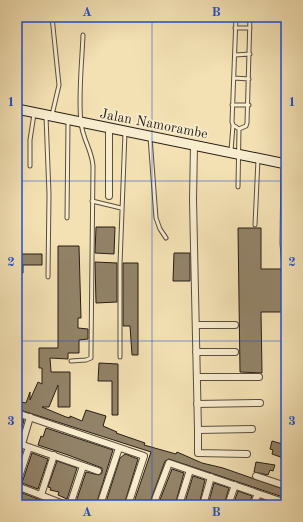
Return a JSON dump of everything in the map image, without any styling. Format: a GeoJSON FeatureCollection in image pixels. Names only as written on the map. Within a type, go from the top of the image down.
{"type":"FeatureCollection","features":[{"type":"Feature","properties":{"kind":"main road","name":"Jalan Namorambe"},"geometry":{"type":"LineString","coordinates":[[17,109],[284,164]]}},
{"type":"Feature","properties":{"kind":"street"},"geometry":{"type":"LineString","coordinates":[[109,128],[109,196]]}},
{"type":"Feature","properties":{"kind":"street"},"geometry":{"type":"LineString","coordinates":[[194,145],[193,200],[198,453],[247,454]]}},
{"type":"Feature","properties":{"kind":"street"},"geometry":{"type":"LineString","coordinates":[[196,325],[235,325]]}},
{"type":"Feature","properties":{"kind":"street"},"geometry":{"type":"LineString","coordinates":[[196,352],[235,352]]}},
{"type":"Feature","properties":{"kind":"street"},"geometry":{"type":"LineString","coordinates":[[197,377],[259,377]]}},
{"type":"Feature","properties":{"kind":"street"},"geometry":{"type":"LineString","coordinates":[[198,404],[260,403]]}},
{"type":"Feature","properties":{"kind":"street"},"geometry":{"type":"LineString","coordinates":[[17,413],[145,457],[128,505]]}},
{"type":"Feature","properties":{"kind":"street"},"geometry":{"type":"LineString","coordinates":[[30,417],[19,444],[98,471]]}},
{"type":"Feature","properties":{"kind":"street"},"geometry":{"type":"LineString","coordinates":[[198,430],[252,429]]}},
{"type":"Feature","properties":{"kind":"street"},"geometry":{"type":"LineString","coordinates":[[29,447],[17,484],[66,505]]}},
{"type":"Feature","properties":{"kind":"street"},"geometry":{"type":"LineString","coordinates":[[100,505],[119,448]]}},
{"type":"Feature","properties":{"kind":"street"},"geometry":{"type":"LineString","coordinates":[[41,495],[54,456]]}},
{"type":"Feature","properties":{"kind":"street"},"geometry":{"type":"LineString","coordinates":[[153,505],[167,465],[172,463],[211,478],[286,503]]}},
{"type":"Feature","properties":{"kind":"street"},"geometry":{"type":"LineString","coordinates":[[70,505],[83,466]]}},
{"type":"Feature","properties":{"kind":"street"},"geometry":{"type":"LineString","coordinates":[[179,505],[190,470]]}},
{"type":"Feature","properties":{"kind":"street"},"geometry":{"type":"LineString","coordinates":[[256,476],[286,486]]}},
{"type":"Feature","properties":{"kind":"street"},"geometry":{"type":"LineString","coordinates":[[203,505],[211,478]]}},
{"type":"Feature","properties":{"kind":"street"},"geometry":{"type":"LineString","coordinates":[[228,505],[235,485]]}},
{"type":"Feature","properties":{"kind":"street"},"geometry":{"type":"LineString","coordinates":[[253,505],[258,494]]}},
{"type":"Feature","properties":{"kind":"street"},"geometry":{"type":"LineString","coordinates":[[47,505],[49,498]]}},
{"type":"Feature","properties":{"kind":"lane"},"geometry":{"type":"LineString","coordinates":[[48,277],[49,116],[59,85],[52,17]]}},
{"type":"Feature","properties":{"kind":"lane"},"geometry":{"type":"LineString","coordinates":[[236,17],[232,105],[238,187]]}},
{"type":"Feature","properties":{"kind":"lane"},"geometry":{"type":"LineString","coordinates":[[233,126],[239,128],[247,124],[249,105],[250,17]]}},
{"type":"Feature","properties":{"kind":"lane"},"geometry":{"type":"LineString","coordinates":[[235,28],[250,28]]}},
{"type":"Feature","properties":{"kind":"lane"},"geometry":{"type":"LineString","coordinates":[[71,361],[86,360],[91,356],[92,158],[84,138],[81,122],[83,35]]}},
{"type":"Feature","properties":{"kind":"lane"},"geometry":{"type":"LineString","coordinates":[[235,55],[250,54]]}},
{"type":"Feature","properties":{"kind":"lane"},"geometry":{"type":"LineString","coordinates":[[234,78],[249,79]]}},
{"type":"Feature","properties":{"kind":"lane"},"geometry":{"type":"LineString","coordinates":[[232,105],[249,105]]}},
{"type":"Feature","properties":{"kind":"lane"},"geometry":{"type":"LineString","coordinates":[[30,166],[30,140],[34,112]]}},
{"type":"Feature","properties":{"kind":"lane"},"geometry":{"type":"LineString","coordinates":[[67,218],[68,120]]}},
{"type":"Feature","properties":{"kind":"lane"},"geometry":{"type":"LineString","coordinates":[[235,154],[239,128]]}},
{"type":"Feature","properties":{"kind":"lane"},"geometry":{"type":"LineString","coordinates":[[120,357],[121,208],[125,132]]}},
{"type":"Feature","properties":{"kind":"lane"},"geometry":{"type":"LineString","coordinates":[[150,137],[156,218],[160,229],[166,238]]}},
{"type":"Feature","properties":{"kind":"lane"},"geometry":{"type":"LineString","coordinates":[[255,225],[258,158]]}},
{"type":"Feature","properties":{"kind":"lane"},"geometry":{"type":"LineString","coordinates":[[284,164],[282,243],[286,295]]}},
{"type":"Feature","properties":{"kind":"lane"},"geometry":{"type":"LineString","coordinates":[[92,201],[121,208]]}},
{"type":"Feature","properties":{"kind":"building"},"geometry":{"type":"Polygon","coordinates":[[[96,227],[115,227],[114,254],[95,253],[96,227]]]}},
{"type":"Feature","properties":{"kind":"building"},"geometry":{"type":"Polygon","coordinates":[[[238,228],[261,228],[261,269],[281,269],[284,312],[261,312],[262,373],[240,372],[238,228]]]}},
{"type":"Feature","properties":{"kind":"building"},"geometry":{"type":"Polygon","coordinates":[[[58,246],[79,246],[81,318],[78,318],[78,328],[88,329],[88,339],[79,340],[79,353],[68,353],[68,359],[50,358],[51,372],[70,372],[70,407],[58,407],[58,385],[49,407],[42,407],[66,417],[70,418],[70,416],[82,421],[86,410],[106,416],[103,426],[117,432],[116,433],[145,443],[144,445],[176,454],[177,452],[202,463],[223,468],[286,490],[286,498],[169,459],[165,461],[149,505],[133,505],[151,452],[17,409],[17,401],[26,403],[30,392],[30,400],[38,382],[42,384],[42,368],[39,368],[39,348],[58,348],[58,246]]]}},
{"type":"Feature","properties":{"kind":"building"},"geometry":{"type":"Polygon","coordinates":[[[174,253],[190,253],[190,281],[173,281],[174,253]]]}},
{"type":"Feature","properties":{"kind":"building"},"geometry":{"type":"Polygon","coordinates":[[[18,254],[42,254],[42,265],[23,265],[23,273],[18,274],[18,254]]]}},
{"type":"Feature","properties":{"kind":"building"},"geometry":{"type":"Polygon","coordinates":[[[95,262],[117,263],[117,302],[96,303],[95,262]]]}},
{"type":"Feature","properties":{"kind":"building"},"geometry":{"type":"Polygon","coordinates":[[[123,263],[138,263],[138,355],[132,355],[130,326],[123,326],[123,263]]]}},
{"type":"Feature","properties":{"kind":"building"},"geometry":{"type":"Polygon","coordinates":[[[99,363],[118,364],[118,415],[112,415],[112,381],[98,381],[99,363]]]}},
{"type":"Feature","properties":{"kind":"building"},"geometry":{"type":"Polygon","coordinates":[[[17,418],[24,420],[19,439],[17,439],[17,418]]]}},
{"type":"Feature","properties":{"kind":"building"},"geometry":{"type":"Polygon","coordinates":[[[46,428],[113,450],[96,505],[75,505],[86,472],[99,475],[102,473],[102,468],[38,445],[46,428]]]}},
{"type":"Feature","properties":{"kind":"building"},"geometry":{"type":"Polygon","coordinates":[[[272,441],[286,445],[283,458],[272,454],[273,450],[270,449],[272,441]]]}},
{"type":"Feature","properties":{"kind":"building"},"geometry":{"type":"Polygon","coordinates":[[[17,448],[23,450],[17,469],[17,448]]]}},
{"type":"Feature","properties":{"kind":"building"},"geometry":{"type":"Polygon","coordinates":[[[32,453],[48,459],[38,489],[22,483],[32,453]]]}},
{"type":"Feature","properties":{"kind":"building"},"geometry":{"type":"Polygon","coordinates":[[[125,454],[138,459],[124,505],[105,505],[120,458],[125,454]]]}},
{"type":"Feature","properties":{"kind":"building"},"geometry":{"type":"Polygon","coordinates":[[[57,461],[77,468],[67,499],[58,495],[59,492],[50,490],[51,488],[48,487],[57,461]]]}},
{"type":"Feature","properties":{"kind":"building"},"geometry":{"type":"Polygon","coordinates":[[[256,462],[275,465],[273,471],[270,470],[268,475],[254,472],[256,462]]]}},
{"type":"Feature","properties":{"kind":"building"},"geometry":{"type":"Polygon","coordinates":[[[172,469],[184,473],[175,505],[158,505],[172,469]]]}},
{"type":"Feature","properties":{"kind":"building"},"geometry":{"type":"Polygon","coordinates":[[[193,476],[205,480],[199,505],[184,505],[193,476]]]}},
{"type":"Feature","properties":{"kind":"building"},"geometry":{"type":"Polygon","coordinates":[[[214,483],[229,488],[224,505],[208,505],[214,483]]]}},
{"type":"Feature","properties":{"kind":"building"},"geometry":{"type":"Polygon","coordinates":[[[17,491],[46,502],[45,505],[17,505],[17,491]]]}},
{"type":"Feature","properties":{"kind":"building"},"geometry":{"type":"Polygon","coordinates":[[[238,491],[252,496],[249,505],[233,505],[238,491]]]}},
{"type":"Feature","properties":{"kind":"building"},"geometry":{"type":"Polygon","coordinates":[[[261,499],[278,505],[258,505],[261,499]]]}}]}
